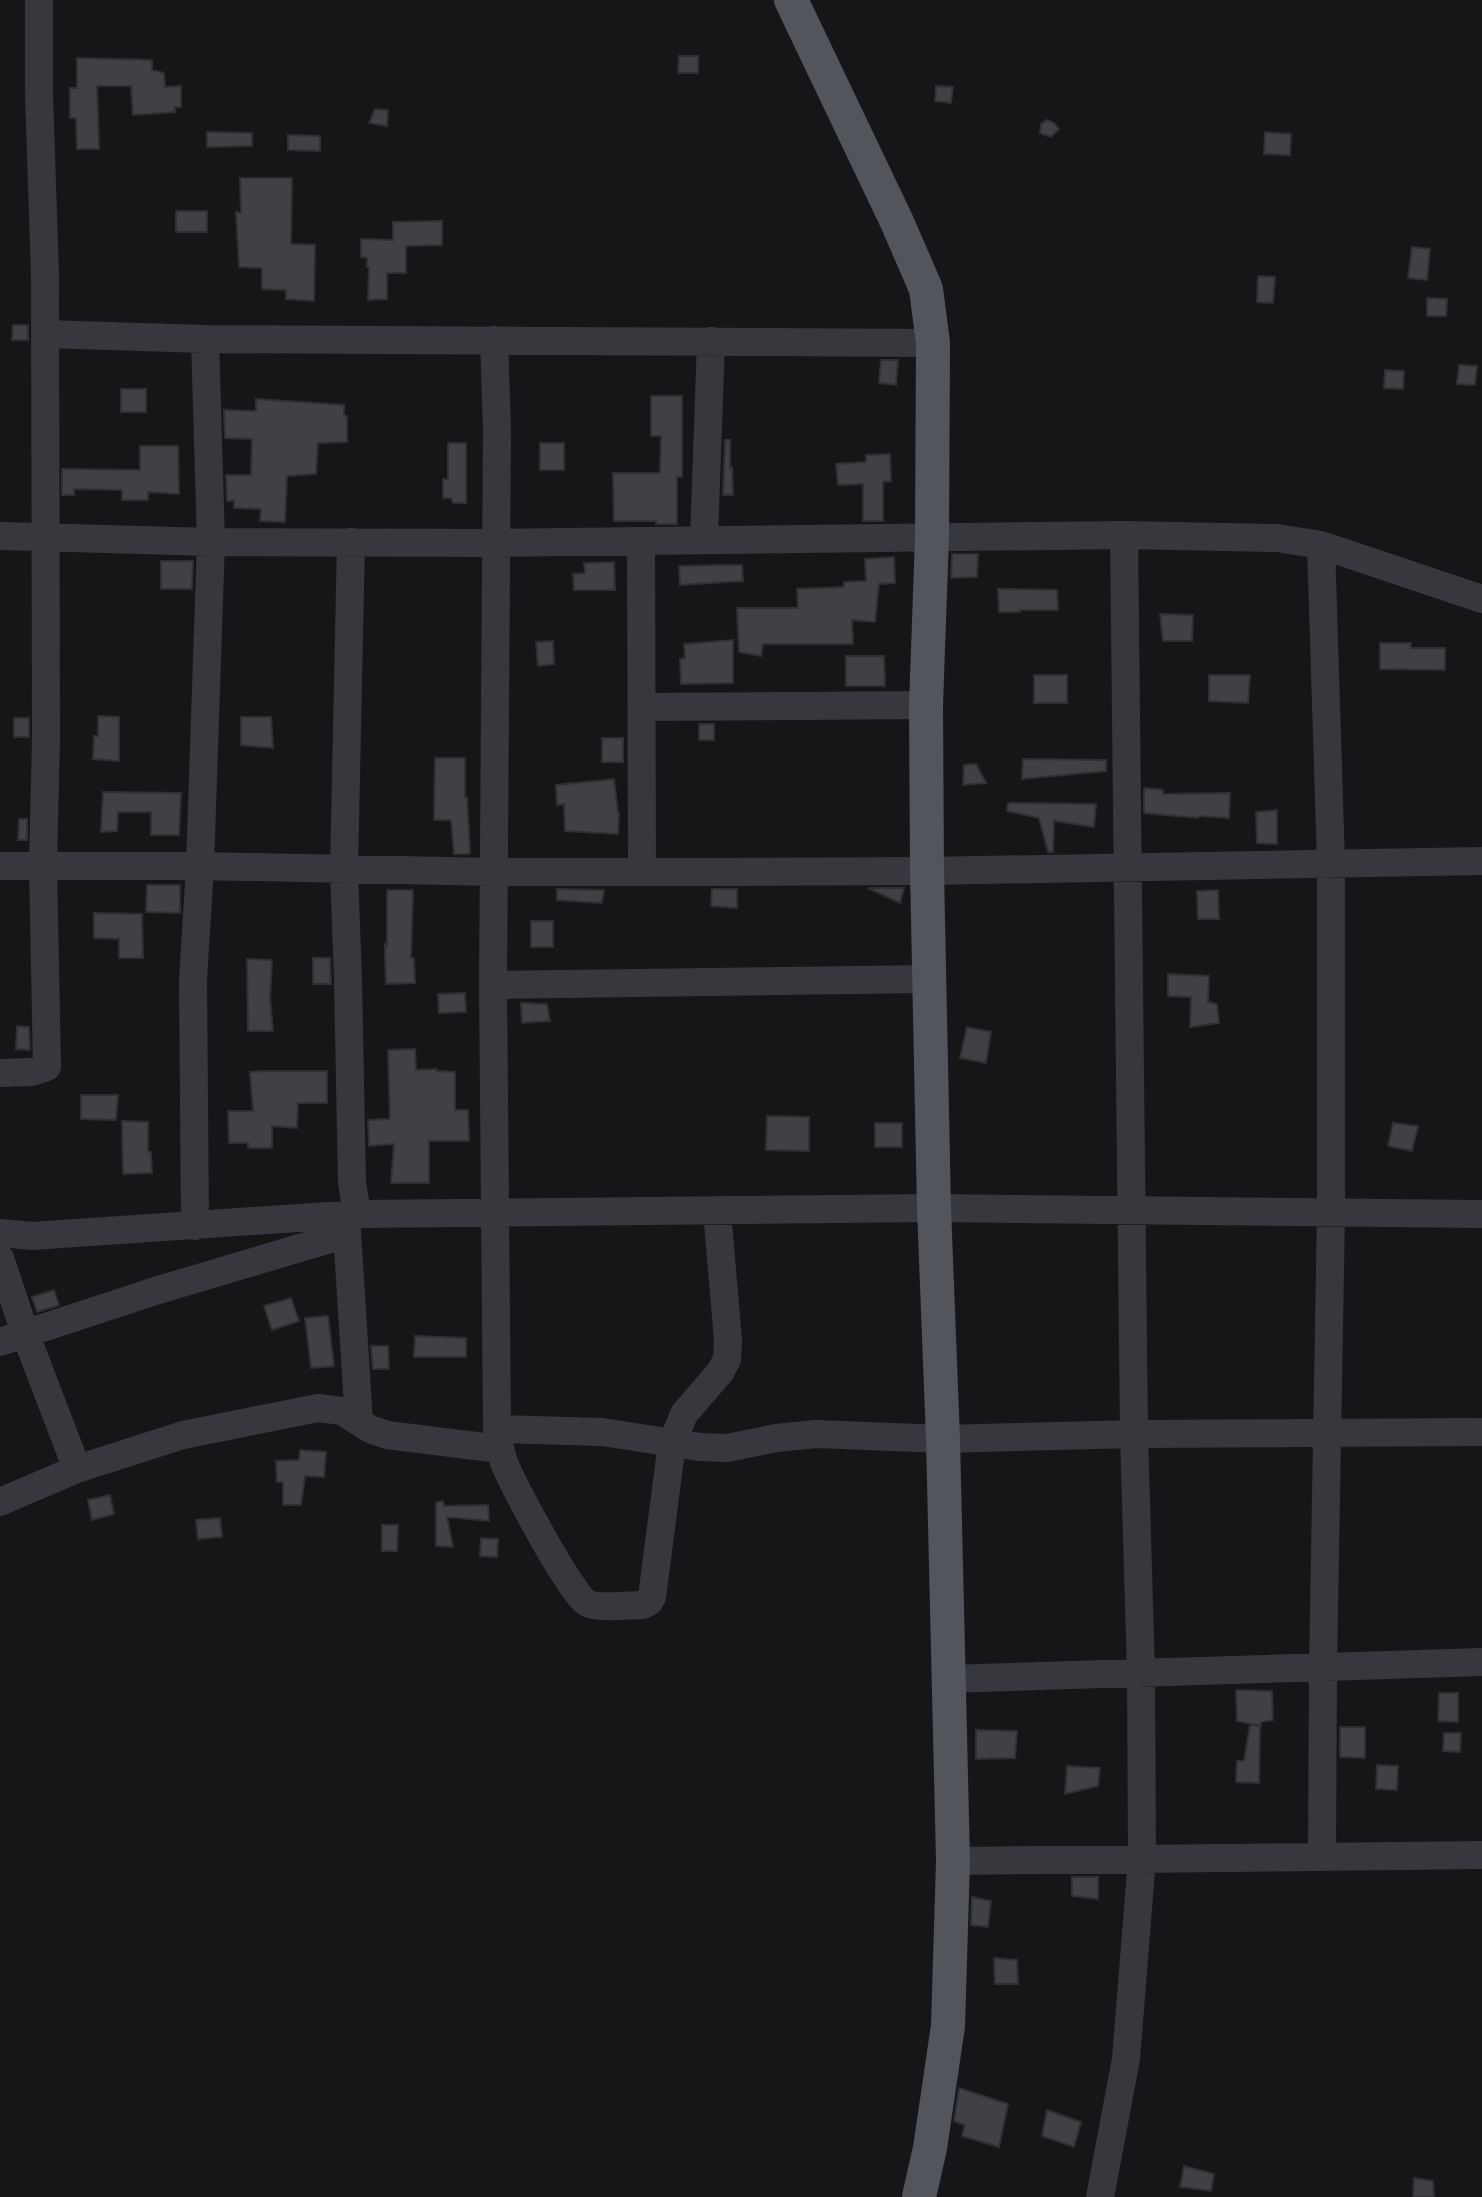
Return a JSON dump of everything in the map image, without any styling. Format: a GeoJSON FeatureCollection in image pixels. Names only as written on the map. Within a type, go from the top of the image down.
{"type":"FeatureCollection","features":[{"type":"Feature","properties":{"kind":"main road"},"geometry":{"type":"LineString","coordinates":[[791,0],[926,289],[933,343],[932,537],[926,705],[927,871],[953,1861],[948,2026],[930,2148],[919,2197]]}},
{"type":"Feature","properties":{"kind":"street"},"geometry":{"type":"LineString","coordinates":[[0,1073],[32,1072],[47,1067],[43,865],[46,739],[45,334],[39,0]]}},
{"type":"Feature","properties":{"kind":"street"},"geometry":{"type":"LineString","coordinates":[[45,334],[205,339],[933,343]]}},
{"type":"Feature","properties":{"kind":"street"},"geometry":{"type":"LineString","coordinates":[[195,1226],[193,980],[211,542],[205,339]]}},
{"type":"Feature","properties":{"kind":"street"},"geometry":{"type":"LineString","coordinates":[[494,340],[497,430],[493,985],[499,1439],[504,1463],[558,1563],[580,1597],[591,1605],[643,1605],[652,1597],[672,1443],[684,1414],[713,1382],[727,1359],[717,1211]]}},
{"type":"Feature","properties":{"kind":"street"},"geometry":{"type":"LineString","coordinates":[[704,540],[711,341]]}},
{"type":"Feature","properties":{"kind":"street"},"geometry":{"type":"LineString","coordinates":[[0,536],[211,542],[496,543],[1124,535],[1277,538],[1321,545],[1482,599]]}},
{"type":"Feature","properties":{"kind":"street"},"geometry":{"type":"LineString","coordinates":[[1100,2197],[1126,2059],[1142,1858],[1124,535]]}},
{"type":"Feature","properties":{"kind":"street"},"geometry":{"type":"LineString","coordinates":[[641,541],[642,872]]}},
{"type":"Feature","properties":{"kind":"street"},"geometry":{"type":"LineString","coordinates":[[351,542],[344,870],[352,1182],[350,1221],[359,1422]]}},
{"type":"Feature","properties":{"kind":"street"},"geometry":{"type":"LineString","coordinates":[[1321,545],[1331,863],[1331,1212],[1322,1857]]}},
{"type":"Feature","properties":{"kind":"street"},"geometry":{"type":"LineString","coordinates":[[642,707],[926,705]]}},
{"type":"Feature","properties":{"kind":"street"},"geometry":{"type":"LineString","coordinates":[[0,866],[642,872],[927,871],[1482,861]]}},
{"type":"Feature","properties":{"kind":"street"},"geometry":{"type":"LineString","coordinates":[[493,985],[931,979]]}},
{"type":"Feature","properties":{"kind":"street"},"geometry":{"type":"LineString","coordinates":[[0,1233],[32,1236],[495,1214],[934,1208],[1482,1214]]}},
{"type":"Feature","properties":{"kind":"street"},"geometry":{"type":"LineString","coordinates":[[12,1337],[350,1221]]}},
{"type":"Feature","properties":{"kind":"street"},"geometry":{"type":"LineString","coordinates":[[0,1258],[12,1337],[77,1469]]}},
{"type":"Feature","properties":{"kind":"street"},"geometry":{"type":"LineString","coordinates":[[0,1502],[77,1469],[183,1435],[318,1408],[342,1411],[370,1429],[387,1435],[499,1439],[602,1432],[727,1448],[816,1434],[943,1439],[1134,1434],[1482,1432]]}},
{"type":"Feature","properties":{"kind":"street"},"geometry":{"type":"LineString","coordinates":[[949,1679],[1482,1662]]}},
{"type":"Feature","properties":{"kind":"street"},"geometry":{"type":"LineString","coordinates":[[953,1861],[1482,1855]]}},
{"type":"Feature","properties":{"kind":"building"},"geometry":{"type":"Polygon","coordinates":[[[679,56],[698,56],[698,73],[678,73],[679,56]]]}},
{"type":"Feature","properties":{"kind":"building"},"geometry":{"type":"Polygon","coordinates":[[[77,58],[152,60],[152,70],[164,73],[165,87],[181,86],[181,107],[175,107],[175,112],[133,115],[131,86],[97,86],[99,149],[77,149],[76,118],[70,118],[70,88],[77,88],[77,58]]]}},
{"type":"Feature","properties":{"kind":"building"},"geometry":{"type":"Polygon","coordinates":[[[936,86],[953,87],[951,103],[935,101],[936,86]]]}},
{"type":"Feature","properties":{"kind":"building"},"geometry":{"type":"Polygon","coordinates":[[[375,109],[388,110],[387,126],[369,123],[375,109]]]}},
{"type":"Feature","properties":{"kind":"building"},"geometry":{"type":"Polygon","coordinates":[[[1047,120],[1059,129],[1051,137],[1040,133],[1041,124],[1047,120]]]}},
{"type":"Feature","properties":{"kind":"building"},"geometry":{"type":"Polygon","coordinates":[[[207,132],[252,133],[252,146],[207,147],[207,132]]]}},
{"type":"Feature","properties":{"kind":"building"},"geometry":{"type":"Polygon","coordinates":[[[1265,132],[1291,134],[1290,155],[1264,154],[1265,132]]]}},
{"type":"Feature","properties":{"kind":"building"},"geometry":{"type":"Polygon","coordinates":[[[288,135],[320,136],[320,151],[288,150],[288,135]]]}},
{"type":"Feature","properties":{"kind":"building"},"geometry":{"type":"Polygon","coordinates":[[[240,178],[292,178],[291,244],[315,245],[314,301],[286,299],[286,290],[262,289],[262,268],[239,267],[236,212],[241,213],[240,178]]]}},
{"type":"Feature","properties":{"kind":"building"},"geometry":{"type":"Polygon","coordinates":[[[176,211],[207,211],[207,232],[176,232],[176,211]]]}},
{"type":"Feature","properties":{"kind":"building"},"geometry":{"type":"Polygon","coordinates":[[[442,221],[442,245],[406,246],[406,273],[387,273],[387,299],[368,300],[369,267],[367,258],[361,257],[361,239],[393,240],[393,222],[442,221]]]}},
{"type":"Feature","properties":{"kind":"building"},"geometry":{"type":"Polygon","coordinates":[[[1412,247],[1430,249],[1427,280],[1408,278],[1412,247]]]}},
{"type":"Feature","properties":{"kind":"building"},"geometry":{"type":"Polygon","coordinates":[[[1258,276],[1275,277],[1273,303],[1257,302],[1258,276]]]}},
{"type":"Feature","properties":{"kind":"building"},"geometry":{"type":"Polygon","coordinates":[[[1427,298],[1447,299],[1446,316],[1427,316],[1427,298]]]}},
{"type":"Feature","properties":{"kind":"building"},"geometry":{"type":"Polygon","coordinates":[[[13,325],[28,325],[28,340],[12,340],[13,325]]]}},
{"type":"Feature","properties":{"kind":"building"},"geometry":{"type":"Polygon","coordinates":[[[881,360],[898,360],[896,385],[879,383],[881,360]]]}},
{"type":"Feature","properties":{"kind":"building"},"geometry":{"type":"Polygon","coordinates":[[[1459,365],[1477,366],[1475,385],[1457,384],[1459,365]]]}},
{"type":"Feature","properties":{"kind":"building"},"geometry":{"type":"Polygon","coordinates":[[[1385,370],[1404,371],[1403,389],[1384,388],[1385,370]]]}},
{"type":"Feature","properties":{"kind":"building"},"geometry":{"type":"Polygon","coordinates":[[[121,389],[146,389],[146,412],[121,412],[121,389]]]}},
{"type":"Feature","properties":{"kind":"building"},"geometry":{"type":"Polygon","coordinates":[[[651,396],[682,396],[682,477],[677,477],[677,524],[614,521],[613,473],[660,473],[661,436],[651,436],[651,396]]]}},
{"type":"Feature","properties":{"kind":"building"},"geometry":{"type":"Polygon","coordinates":[[[256,399],[344,405],[344,416],[347,416],[347,442],[318,443],[316,474],[287,476],[285,522],[260,521],[261,509],[234,508],[234,501],[227,501],[226,475],[251,475],[252,439],[225,438],[224,410],[256,411],[256,399]]]}},
{"type":"Feature","properties":{"kind":"building"},"geometry":{"type":"Polygon","coordinates":[[[725,440],[730,440],[733,495],[723,495],[725,440]]]}},
{"type":"Feature","properties":{"kind":"building"},"geometry":{"type":"Polygon","coordinates":[[[448,443],[466,443],[466,503],[453,503],[451,498],[443,498],[443,479],[448,479],[448,443]]]}},
{"type":"Feature","properties":{"kind":"building"},"geometry":{"type":"Polygon","coordinates":[[[540,443],[564,443],[564,470],[540,470],[540,443]]]}},
{"type":"Feature","properties":{"kind":"building"},"geometry":{"type":"Polygon","coordinates":[[[140,446],[178,446],[179,494],[148,492],[148,500],[122,500],[122,490],[74,489],[74,495],[62,495],[62,469],[140,470],[140,446]]]}},
{"type":"Feature","properties":{"kind":"building"},"geometry":{"type":"Polygon","coordinates":[[[890,454],[891,481],[883,482],[883,521],[863,521],[863,484],[838,485],[836,464],[866,462],[866,455],[890,454]]]}},
{"type":"Feature","properties":{"kind":"building"},"geometry":{"type":"Polygon","coordinates":[[[952,554],[978,554],[977,577],[951,578],[952,554]]]}},
{"type":"Feature","properties":{"kind":"building"},"geometry":{"type":"Polygon","coordinates":[[[894,557],[895,583],[879,584],[875,622],[852,620],[853,644],[763,644],[761,656],[739,652],[737,608],[798,608],[797,589],[844,587],[844,582],[866,581],[865,559],[894,557]]]}},
{"type":"Feature","properties":{"kind":"building"},"geometry":{"type":"Polygon","coordinates":[[[161,561],[193,561],[192,589],[161,589],[161,561]]]}},
{"type":"Feature","properties":{"kind":"building"},"geometry":{"type":"Polygon","coordinates":[[[614,562],[615,590],[574,590],[573,574],[585,573],[584,563],[614,562]]]}},
{"type":"Feature","properties":{"kind":"building"},"geometry":{"type":"Polygon","coordinates":[[[742,565],[743,581],[680,585],[679,566],[742,565]]]}},
{"type":"Feature","properties":{"kind":"building"},"geometry":{"type":"Polygon","coordinates":[[[998,589],[1057,590],[1058,610],[999,612],[998,589]]]}},
{"type":"Feature","properties":{"kind":"building"},"geometry":{"type":"Polygon","coordinates":[[[1160,614],[1193,615],[1192,641],[1163,641],[1160,614]]]}},
{"type":"Feature","properties":{"kind":"building"},"geometry":{"type":"Polygon","coordinates":[[[733,640],[733,683],[681,684],[680,659],[685,658],[684,644],[733,640]]]}},
{"type":"Feature","properties":{"kind":"building"},"geometry":{"type":"Polygon","coordinates":[[[553,641],[554,664],[538,666],[536,642],[553,641]]]}},
{"type":"Feature","properties":{"kind":"building"},"geometry":{"type":"Polygon","coordinates":[[[1380,643],[1411,643],[1411,648],[1445,648],[1445,670],[1380,669],[1380,643]]]}},
{"type":"Feature","properties":{"kind":"building"},"geometry":{"type":"Polygon","coordinates":[[[846,656],[884,656],[885,686],[846,686],[846,656]]]}},
{"type":"Feature","properties":{"kind":"building"},"geometry":{"type":"Polygon","coordinates":[[[1034,675],[1067,675],[1067,703],[1034,703],[1034,675]]]}},
{"type":"Feature","properties":{"kind":"building"},"geometry":{"type":"Polygon","coordinates":[[[1209,675],[1250,675],[1248,703],[1209,701],[1209,675]]]}},
{"type":"Feature","properties":{"kind":"building"},"geometry":{"type":"Polygon","coordinates":[[[98,716],[119,717],[119,761],[93,759],[98,716]]]}},
{"type":"Feature","properties":{"kind":"building"},"geometry":{"type":"Polygon","coordinates":[[[241,717],[271,717],[273,748],[241,745],[241,717]]]}},
{"type":"Feature","properties":{"kind":"building"},"geometry":{"type":"Polygon","coordinates":[[[14,718],[29,718],[29,737],[14,737],[14,718]]]}},
{"type":"Feature","properties":{"kind":"building"},"geometry":{"type":"Polygon","coordinates":[[[699,724],[714,724],[714,740],[699,740],[699,724]]]}},
{"type":"Feature","properties":{"kind":"building"},"geometry":{"type":"Polygon","coordinates":[[[602,738],[623,738],[623,762],[602,762],[602,738]]]}},
{"type":"Feature","properties":{"kind":"building"},"geometry":{"type":"Polygon","coordinates":[[[435,758],[465,758],[468,854],[454,854],[451,820],[434,820],[435,758]]]}},
{"type":"Feature","properties":{"kind":"building"},"geometry":{"type":"Polygon","coordinates":[[[1023,759],[1106,760],[1106,771],[1022,779],[1023,759]]]}},
{"type":"Feature","properties":{"kind":"building"},"geometry":{"type":"Polygon","coordinates":[[[976,764],[986,783],[963,785],[964,765],[976,764]]]}},
{"type":"Feature","properties":{"kind":"building"},"geometry":{"type":"Polygon","coordinates":[[[614,779],[619,813],[618,834],[565,831],[564,804],[557,805],[556,785],[614,779]]]}},
{"type":"Feature","properties":{"kind":"building"},"geometry":{"type":"Polygon","coordinates":[[[1144,788],[1163,790],[1163,794],[1230,793],[1229,818],[1144,813],[1144,788]]]}},
{"type":"Feature","properties":{"kind":"building"},"geometry":{"type":"Polygon","coordinates":[[[103,792],[181,793],[179,835],[151,835],[151,812],[118,812],[117,831],[101,832],[103,792]]]}},
{"type":"Feature","properties":{"kind":"building"},"geometry":{"type":"Polygon","coordinates":[[[1008,803],[1096,804],[1094,827],[1054,821],[1053,852],[1048,852],[1039,818],[1007,811],[1008,803]]]}},
{"type":"Feature","properties":{"kind":"building"},"geometry":{"type":"Polygon","coordinates":[[[1277,810],[1277,844],[1257,843],[1256,812],[1277,810]]]}},
{"type":"Feature","properties":{"kind":"building"},"geometry":{"type":"Polygon","coordinates":[[[19,819],[27,819],[27,840],[18,840],[19,819]]]}},
{"type":"Feature","properties":{"kind":"building"},"geometry":{"type":"Polygon","coordinates":[[[147,885],[180,885],[180,913],[146,912],[147,885]]]}},
{"type":"Feature","properties":{"kind":"building"},"geometry":{"type":"Polygon","coordinates":[[[868,888],[904,888],[900,903],[868,888]]]}},
{"type":"Feature","properties":{"kind":"building"},"geometry":{"type":"Polygon","coordinates":[[[557,889],[604,890],[602,903],[557,900],[557,889]]]}},
{"type":"Feature","properties":{"kind":"building"},"geometry":{"type":"Polygon","coordinates":[[[712,889],[737,889],[737,908],[711,906],[712,889]]]}},
{"type":"Feature","properties":{"kind":"building"},"geometry":{"type":"Polygon","coordinates":[[[387,890],[413,890],[411,958],[414,958],[415,983],[386,984],[387,890]]]}},
{"type":"Feature","properties":{"kind":"building"},"geometry":{"type":"Polygon","coordinates":[[[1218,890],[1219,919],[1198,919],[1197,891],[1218,890]]]}},
{"type":"Feature","properties":{"kind":"building"},"geometry":{"type":"Polygon","coordinates":[[[94,913],[142,914],[143,958],[119,958],[119,939],[94,938],[94,913]]]}},
{"type":"Feature","properties":{"kind":"building"},"geometry":{"type":"Polygon","coordinates":[[[531,921],[553,921],[553,947],[531,947],[531,921]]]}},
{"type":"Feature","properties":{"kind":"building"},"geometry":{"type":"Polygon","coordinates":[[[313,958],[330,958],[331,984],[313,984],[313,958]]]}},
{"type":"Feature","properties":{"kind":"building"},"geometry":{"type":"Polygon","coordinates":[[[247,959],[272,960],[270,999],[273,1031],[248,1031],[247,959]]]}},
{"type":"Feature","properties":{"kind":"building"},"geometry":{"type":"Polygon","coordinates":[[[1168,974],[1209,976],[1208,1002],[1217,1004],[1219,1023],[1190,1027],[1191,997],[1168,996],[1168,974]]]}},
{"type":"Feature","properties":{"kind":"building"},"geometry":{"type":"Polygon","coordinates":[[[465,993],[466,1012],[439,1013],[438,994],[465,993]]]}},
{"type":"Feature","properties":{"kind":"building"},"geometry":{"type":"Polygon","coordinates":[[[521,1003],[547,1004],[550,1021],[522,1023],[521,1003]]]}},
{"type":"Feature","properties":{"kind":"building"},"geometry":{"type":"Polygon","coordinates":[[[17,1026],[29,1027],[30,1050],[16,1049],[17,1026]]]}},
{"type":"Feature","properties":{"kind":"building"},"geometry":{"type":"Polygon","coordinates":[[[967,1027],[991,1032],[986,1063],[960,1058],[967,1027]]]}},
{"type":"Feature","properties":{"kind":"building"},"geometry":{"type":"Polygon","coordinates":[[[415,1049],[416,1070],[455,1072],[455,1110],[468,1110],[469,1141],[429,1141],[429,1183],[391,1183],[394,1144],[369,1146],[368,1120],[390,1119],[388,1050],[415,1049]]]}},
{"type":"Feature","properties":{"kind":"building"},"geometry":{"type":"Polygon","coordinates":[[[327,1071],[327,1103],[298,1103],[297,1128],[272,1126],[272,1148],[248,1148],[248,1143],[229,1143],[228,1111],[253,1111],[250,1072],[327,1071]]]}},
{"type":"Feature","properties":{"kind":"building"},"geometry":{"type":"Polygon","coordinates":[[[81,1095],[118,1095],[116,1120],[81,1119],[81,1095]]]}},
{"type":"Feature","properties":{"kind":"building"},"geometry":{"type":"Polygon","coordinates":[[[767,1116],[809,1117],[809,1151],[766,1150],[767,1116]]]}},
{"type":"Feature","properties":{"kind":"building"},"geometry":{"type":"Polygon","coordinates":[[[122,1121],[148,1122],[152,1173],[123,1174],[122,1121]]]}},
{"type":"Feature","properties":{"kind":"building"},"geometry":{"type":"Polygon","coordinates":[[[875,1123],[902,1123],[902,1147],[875,1147],[875,1123]]]}},
{"type":"Feature","properties":{"kind":"building"},"geometry":{"type":"Polygon","coordinates":[[[1393,1123],[1418,1126],[1412,1151],[1388,1146],[1393,1123]]]}},
{"type":"Feature","properties":{"kind":"building"},"geometry":{"type":"Polygon","coordinates":[[[54,1290],[59,1305],[37,1312],[32,1297],[54,1290]]]}},
{"type":"Feature","properties":{"kind":"building"},"geometry":{"type":"Polygon","coordinates":[[[291,1298],[299,1321],[272,1330],[264,1306],[291,1298]]]}},
{"type":"Feature","properties":{"kind":"building"},"geometry":{"type":"Polygon","coordinates":[[[328,1316],[334,1366],[311,1368],[305,1318],[328,1316]]]}},
{"type":"Feature","properties":{"kind":"building"},"geometry":{"type":"Polygon","coordinates":[[[415,1336],[466,1338],[466,1357],[414,1357],[415,1336]]]}},
{"type":"Feature","properties":{"kind":"building"},"geometry":{"type":"Polygon","coordinates":[[[371,1346],[388,1346],[389,1369],[373,1369],[371,1346]]]}},
{"type":"Feature","properties":{"kind":"building"},"geometry":{"type":"Polygon","coordinates":[[[300,1450],[326,1452],[324,1477],[305,1476],[301,1505],[283,1505],[283,1482],[277,1482],[276,1461],[299,1460],[300,1450]]]}},
{"type":"Feature","properties":{"kind":"building"},"geometry":{"type":"Polygon","coordinates":[[[110,1495],[114,1514],[92,1520],[88,1500],[110,1495]]]}},
{"type":"Feature","properties":{"kind":"building"},"geometry":{"type":"Polygon","coordinates":[[[443,1501],[444,1506],[488,1505],[489,1521],[447,1517],[453,1547],[436,1546],[436,1502],[443,1501]]]}},
{"type":"Feature","properties":{"kind":"building"},"geometry":{"type":"Polygon","coordinates":[[[220,1518],[222,1537],[198,1539],[196,1520],[220,1518]]]}},
{"type":"Feature","properties":{"kind":"building"},"geometry":{"type":"Polygon","coordinates":[[[382,1525],[398,1525],[397,1551],[382,1551],[382,1525]]]}},
{"type":"Feature","properties":{"kind":"building"},"geometry":{"type":"Polygon","coordinates":[[[481,1538],[498,1539],[497,1557],[480,1556],[481,1538]]]}},
{"type":"Feature","properties":{"kind":"building"},"geometry":{"type":"Polygon","coordinates":[[[1236,1690],[1272,1691],[1273,1720],[1261,1722],[1261,1726],[1237,1721],[1236,1690]]]}},
{"type":"Feature","properties":{"kind":"building"},"geometry":{"type":"Polygon","coordinates":[[[1439,1693],[1458,1693],[1458,1722],[1438,1721],[1439,1693]]]}},
{"type":"Feature","properties":{"kind":"building"},"geometry":{"type":"Polygon","coordinates":[[[1250,1725],[1260,1726],[1259,1783],[1236,1782],[1237,1761],[1244,1761],[1250,1725]]]}},
{"type":"Feature","properties":{"kind":"building"},"geometry":{"type":"Polygon","coordinates":[[[1340,1727],[1365,1727],[1365,1758],[1340,1757],[1340,1727]]]}},
{"type":"Feature","properties":{"kind":"building"},"geometry":{"type":"Polygon","coordinates":[[[976,1730],[1017,1731],[1015,1758],[976,1759],[976,1730]]]}},
{"type":"Feature","properties":{"kind":"building"},"geometry":{"type":"Polygon","coordinates":[[[1444,1733],[1461,1733],[1460,1752],[1443,1751],[1444,1733]]]}},
{"type":"Feature","properties":{"kind":"building"},"geometry":{"type":"Polygon","coordinates":[[[1377,1765],[1398,1766],[1397,1790],[1376,1789],[1377,1765]]]}},
{"type":"Feature","properties":{"kind":"building"},"geometry":{"type":"Polygon","coordinates":[[[1067,1766],[1100,1768],[1098,1786],[1065,1794],[1067,1766]]]}},
{"type":"Feature","properties":{"kind":"building"},"geometry":{"type":"Polygon","coordinates":[[[1072,1877],[1098,1877],[1098,1899],[1072,1896],[1072,1877]]]}},
{"type":"Feature","properties":{"kind":"building"},"geometry":{"type":"Polygon","coordinates":[[[972,1897],[991,1901],[988,1927],[971,1925],[972,1897]]]}},
{"type":"Feature","properties":{"kind":"building"},"geometry":{"type":"Polygon","coordinates":[[[994,1958],[1017,1960],[1018,1984],[995,1984],[994,1958]]]}},
{"type":"Feature","properties":{"kind":"building"},"geometry":{"type":"Polygon","coordinates":[[[959,2088],[1008,2104],[999,2147],[962,2136],[965,2125],[954,2121],[959,2088]]]}},
{"type":"Feature","properties":{"kind":"building"},"geometry":{"type":"Polygon","coordinates":[[[1047,2110],[1081,2122],[1074,2147],[1042,2136],[1047,2110]]]}},
{"type":"Feature","properties":{"kind":"building"},"geometry":{"type":"Polygon","coordinates":[[[1184,2166],[1214,2174],[1211,2191],[1180,2187],[1184,2166]]]}},
{"type":"Feature","properties":{"kind":"building"},"geometry":{"type":"Polygon","coordinates":[[[1414,2178],[1433,2181],[1434,2197],[1413,2197],[1414,2178]]]}}]}
